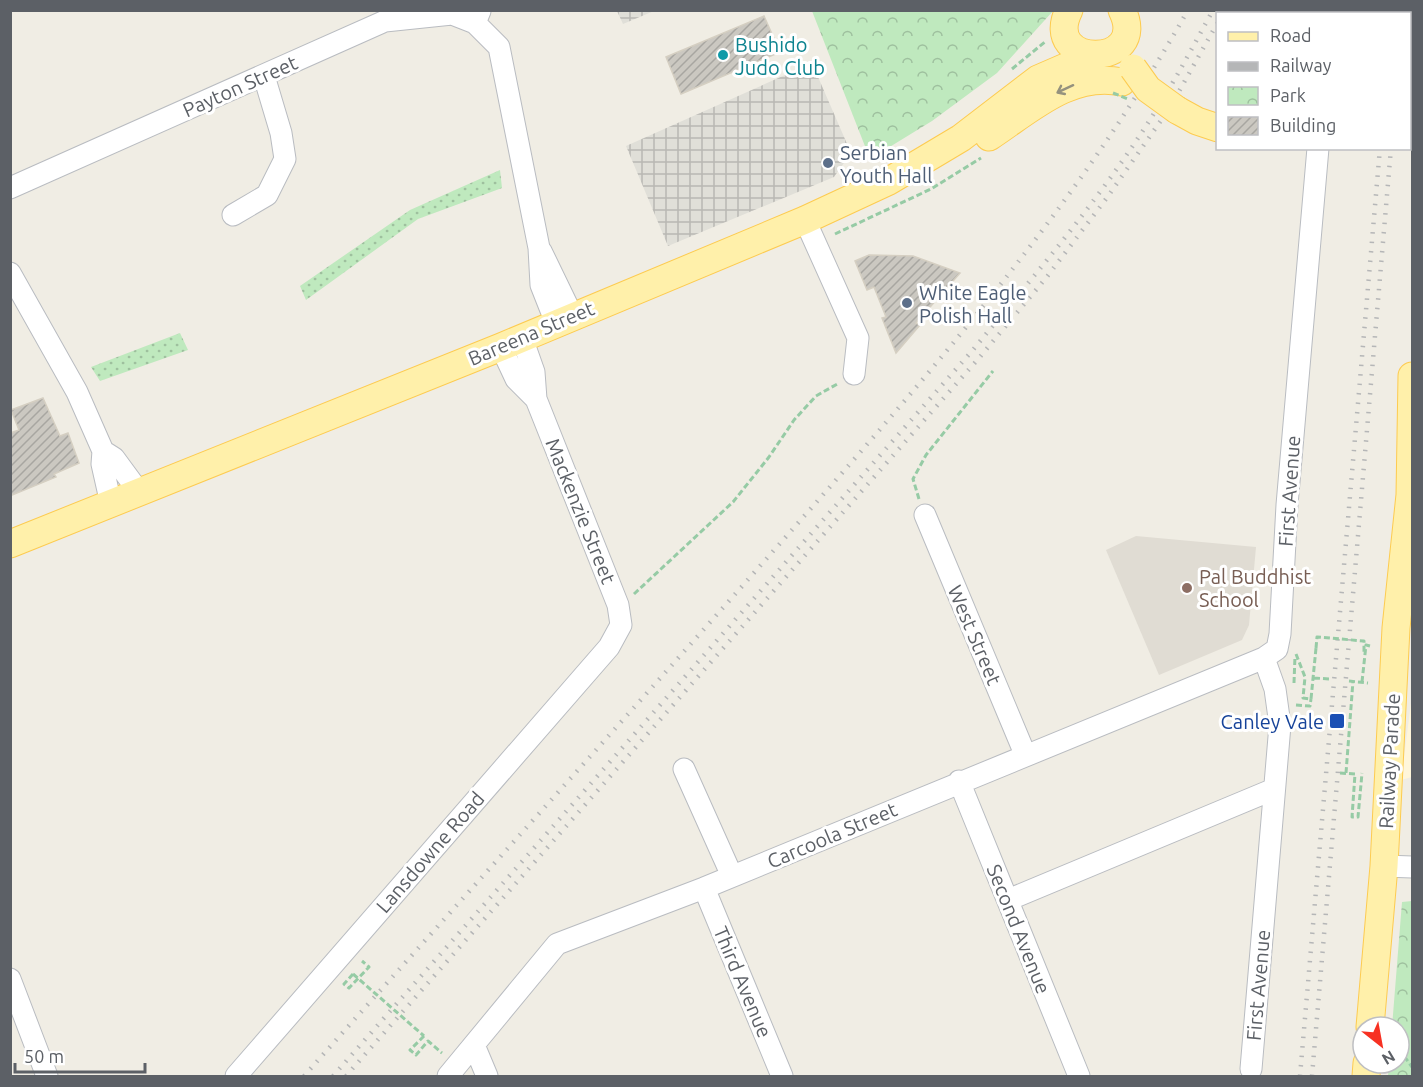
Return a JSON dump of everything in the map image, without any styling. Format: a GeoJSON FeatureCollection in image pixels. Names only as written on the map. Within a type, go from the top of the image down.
{"type":"FeatureCollection","features":[{"type":"Feature","properties":{"kind":"main road","name":"Bareena Street"},"geometry":{"type":"LineString","coordinates":[[10,544],[512,342],[805,220],[876,187],[961,138],[1032,84],[1060,68],[1115,50],[1126,20]]}},
{"type":"Feature","properties":{"kind":"main road"},"geometry":{"type":"LineString","coordinates":[[1126,20],[1127,52],[1136,82]]}},
{"type":"Feature","properties":{"kind":"main road","name":"Bareena Street"},"geometry":{"type":"LineString","coordinates":[[1032,84],[1058,47],[1061,22]]}},
{"type":"Feature","properties":{"kind":"main road"},"geometry":{"type":"LineString","coordinates":[[1061,22],[1069,41],[1078,51],[1094,56],[1197,122],[1216,127]]}},
{"type":"Feature","properties":{"kind":"main road"},"geometry":{"type":"LineString","coordinates":[[876,187],[968,150],[1067,88],[1095,79],[1136,82]]}},
{"type":"Feature","properties":{"kind":"main road"},"geometry":{"type":"LineString","coordinates":[[1177,110],[1188,114],[1216,113]]}},
{"type":"Feature","properties":{"kind":"main road","name":"Railway Parade"},"geometry":{"type":"LineString","coordinates":[[1371,1015],[1384,866],[1392,651],[1412,478],[1413,376]]}},
{"type":"Feature","properties":{"kind":"street","name":"Payton Street"},"geometry":{"type":"LineString","coordinates":[[10,189],[385,21],[452,14],[478,17],[500,46],[539,248],[564,319]]}},
{"type":"Feature","properties":{"kind":"street"},"geometry":{"type":"LineString","coordinates":[[233,215],[267,195],[285,159],[281,133],[264,76]]}},
{"type":"Feature","properties":{"kind":"street","name":"First Avenue"},"geometry":{"type":"LineString","coordinates":[[1251,1069],[1280,713],[1275,689],[1264,658],[1277,649],[1280,634],[1287,505],[1317,151]]}},
{"type":"Feature","properties":{"kind":"street"},"geometry":{"type":"LineString","coordinates":[[805,220],[858,338],[854,374]]}},
{"type":"Feature","properties":{"kind":"street"},"geometry":{"type":"LineString","coordinates":[[10,273],[77,392],[104,451],[114,458],[140,492]]}},
{"type":"Feature","properties":{"kind":"street","name":"Mackenzie Street"},"geometry":{"type":"LineString","coordinates":[[512,342],[534,372],[536,399],[620,615]]}},
{"type":"Feature","properties":{"kind":"street"},"geometry":{"type":"LineString","coordinates":[[104,451],[102,464],[111,504]]}},
{"type":"Feature","properties":{"kind":"street","name":"West Street"},"geometry":{"type":"LineString","coordinates":[[925,515],[1025,754]]}},
{"type":"Feature","properties":{"kind":"street","name":"Lansdowne Road"},"geometry":{"type":"LineString","coordinates":[[236,1077],[609,647],[620,615]]}},
{"type":"Feature","properties":{"kind":"street","name":"Carcoola Street"},"geometry":{"type":"LineString","coordinates":[[448,1077],[557,944],[704,888],[1025,754],[1264,658]]}},
{"type":"Feature","properties":{"kind":"street"},"geometry":{"type":"LineString","coordinates":[[684,769],[732,876]]}},
{"type":"Feature","properties":{"kind":"street","name":"Second Avenue"},"geometry":{"type":"LineString","coordinates":[[959,782],[1079,1077]]}},
{"type":"Feature","properties":{"kind":"street"},"geometry":{"type":"LineString","coordinates":[[1008,900],[1274,789]]}},
{"type":"Feature","properties":{"kind":"street"},"geometry":{"type":"LineString","coordinates":[[1384,866],[1413,867]]}},
{"type":"Feature","properties":{"kind":"street","name":"Third Avenue"},"geometry":{"type":"LineString","coordinates":[[704,888],[782,1077]]}},
{"type":"Feature","properties":{"kind":"street"},"geometry":{"type":"LineString","coordinates":[[10,979],[47,1077]]}},
{"type":"Feature","properties":{"kind":"street"},"geometry":{"type":"LineString","coordinates":[[474,1045],[488,1077]]}},
{"type":"Feature","properties":{"kind":"path"},"geometry":{"type":"LineString","coordinates":[[1007,74],[1041,47],[1061,22]]}},
{"type":"Feature","properties":{"kind":"path"},"geometry":{"type":"LineString","coordinates":[[835,234],[846,228]]}},
{"type":"Feature","properties":{"kind":"path"},"geometry":{"type":"LineString","coordinates":[[925,515],[913,479],[926,455],[993,371]]}},
{"type":"Feature","properties":{"kind":"path"},"geometry":{"type":"LineString","coordinates":[[620,615],[639,590],[733,502],[769,457],[794,420],[816,396],[854,374]]}},
{"type":"Feature","properties":{"kind":"path"},"geometry":{"type":"LineString","coordinates":[[1300,706],[1310,706],[1317,637],[1364,641],[1362,682]]}},
{"type":"Feature","properties":{"kind":"path"},"geometry":{"type":"LineString","coordinates":[[1364,654],[1366,645],[1392,651]]}},
{"type":"Feature","properties":{"kind":"path"},"geometry":{"type":"LineString","coordinates":[[1295,652],[1305,677],[1303,698],[1311,699]]}},
{"type":"Feature","properties":{"kind":"path"},"geometry":{"type":"LineString","coordinates":[[1313,678],[1330,679]]}},
{"type":"Feature","properties":{"kind":"path"},"geometry":{"type":"LineString","coordinates":[[1346,773],[1351,681],[1368,683]]}},
{"type":"Feature","properties":{"kind":"path"},"geometry":{"type":"LineString","coordinates":[[1340,773],[1356,774],[1352,817],[1359,817],[1362,773]]}},
{"type":"Feature","properties":{"kind":"path"},"geometry":{"type":"LineString","coordinates":[[358,977],[349,988],[344,984],[353,974],[424,1036],[410,1050],[416,1055],[428,1041]]}},
{"type":"Feature","properties":{"kind":"shaded area"},"geometry":{"type":"Polygon","coordinates":[[[617,11],[654,11],[623,24],[617,11]]]}},
{"type":"Feature","properties":{"kind":"shaded area"},"geometry":{"type":"Polygon","coordinates":[[[812,63],[851,153],[834,177],[668,246],[626,146],[812,63]]]}},
{"type":"Feature","properties":{"kind":"shaded area","name":"Pal Buddhist School"},"geometry":{"type":"Polygon","coordinates":[[[1136,536],[1256,547],[1249,625],[1242,640],[1159,675],[1106,550],[1136,536]]]}},
{"type":"Feature","properties":{"kind":"shaded area"},"geometry":{"type":"Polygon","coordinates":[[[1412,696],[1412,777],[1401,780],[1412,696]]]}},
{"type":"Feature","properties":{"kind":"green space"},"geometry":{"type":"Polygon","coordinates":[[[812,11],[1053,11],[997,73],[932,121],[870,159],[812,11]]]}},
{"type":"Feature","properties":{"kind":"green space"},"geometry":{"type":"Polygon","coordinates":[[[500,170],[502,188],[418,219],[306,300],[300,286],[410,210],[500,170]]]}},
{"type":"Feature","properties":{"kind":"green space"},"geometry":{"type":"Polygon","coordinates":[[[180,333],[188,350],[100,381],[91,367],[180,333]]]}},
{"type":"Feature","properties":{"kind":"green space"},"geometry":{"type":"Polygon","coordinates":[[[1412,901],[1412,1076],[1388,1076],[1411,1075],[1411,1015],[1393,1015],[1402,902],[1412,901]]]}},
{"type":"Feature","properties":{"kind":"building","name":"Bushido Judo Club"},"geometry":{"type":"Polygon","coordinates":[[[764,16],[780,52],[681,94],[666,57],[764,16]]]}},
{"type":"Feature","properties":{"kind":"building","name":"White Eagle Polish Hall"},"geometry":{"type":"Polygon","coordinates":[[[869,255],[913,256],[960,273],[916,323],[920,325],[896,353],[882,318],[886,317],[874,287],[867,290],[855,261],[869,255]]]}},
{"type":"Feature","properties":{"kind":"building"},"geometry":{"type":"Polygon","coordinates":[[[43,398],[60,436],[68,433],[79,463],[54,474],[56,477],[10,496],[10,433],[19,430],[11,410],[43,398]]]}},
{"type":"Feature","properties":{"kind":"railway"},"geometry":{"type":"LineString","coordinates":[[304,1076],[768,557],[938,361],[993,294],[1096,156],[1188,10]]}},
{"type":"Feature","properties":{"kind":"railway"},"geometry":{"type":"LineString","coordinates":[[333,1076],[972,351],[1022,291],[1095,199],[1140,135],[1213,10]]}},
{"type":"Feature","properties":{"kind":"railway"},"geometry":{"type":"LineString","coordinates":[[346,1076],[979,358],[1046,278],[1106,199],[1169,109],[1216,26]]}},
{"type":"Feature","properties":{"kind":"railway"},"geometry":{"type":"LineString","coordinates":[[1300,1076],[1380,150]]}},
{"type":"Feature","properties":{"kind":"railway"},"geometry":{"type":"LineString","coordinates":[[1312,1076],[1391,150]]}},
{"type":"Feature","properties":{"kind":"place","name":"Bushido Judo Club"},"geometry":{"type":"Point","coordinates":[723,55]}},
{"type":"Feature","properties":{"kind":"place","name":"Serbian Youth Hall"},"geometry":{"type":"Point","coordinates":[828,163]}},
{"type":"Feature","properties":{"kind":"place","name":"White Eagle Polish Hall"},"geometry":{"type":"Point","coordinates":[907,303]}},
{"type":"Feature","properties":{"kind":"place","name":"Pal Buddhist School"},"geometry":{"type":"Point","coordinates":[1187,588]}},
{"type":"Feature","properties":{"kind":"place","name":"Canley Vale"},"geometry":{"type":"Point","coordinates":[1337,721]}}]}
